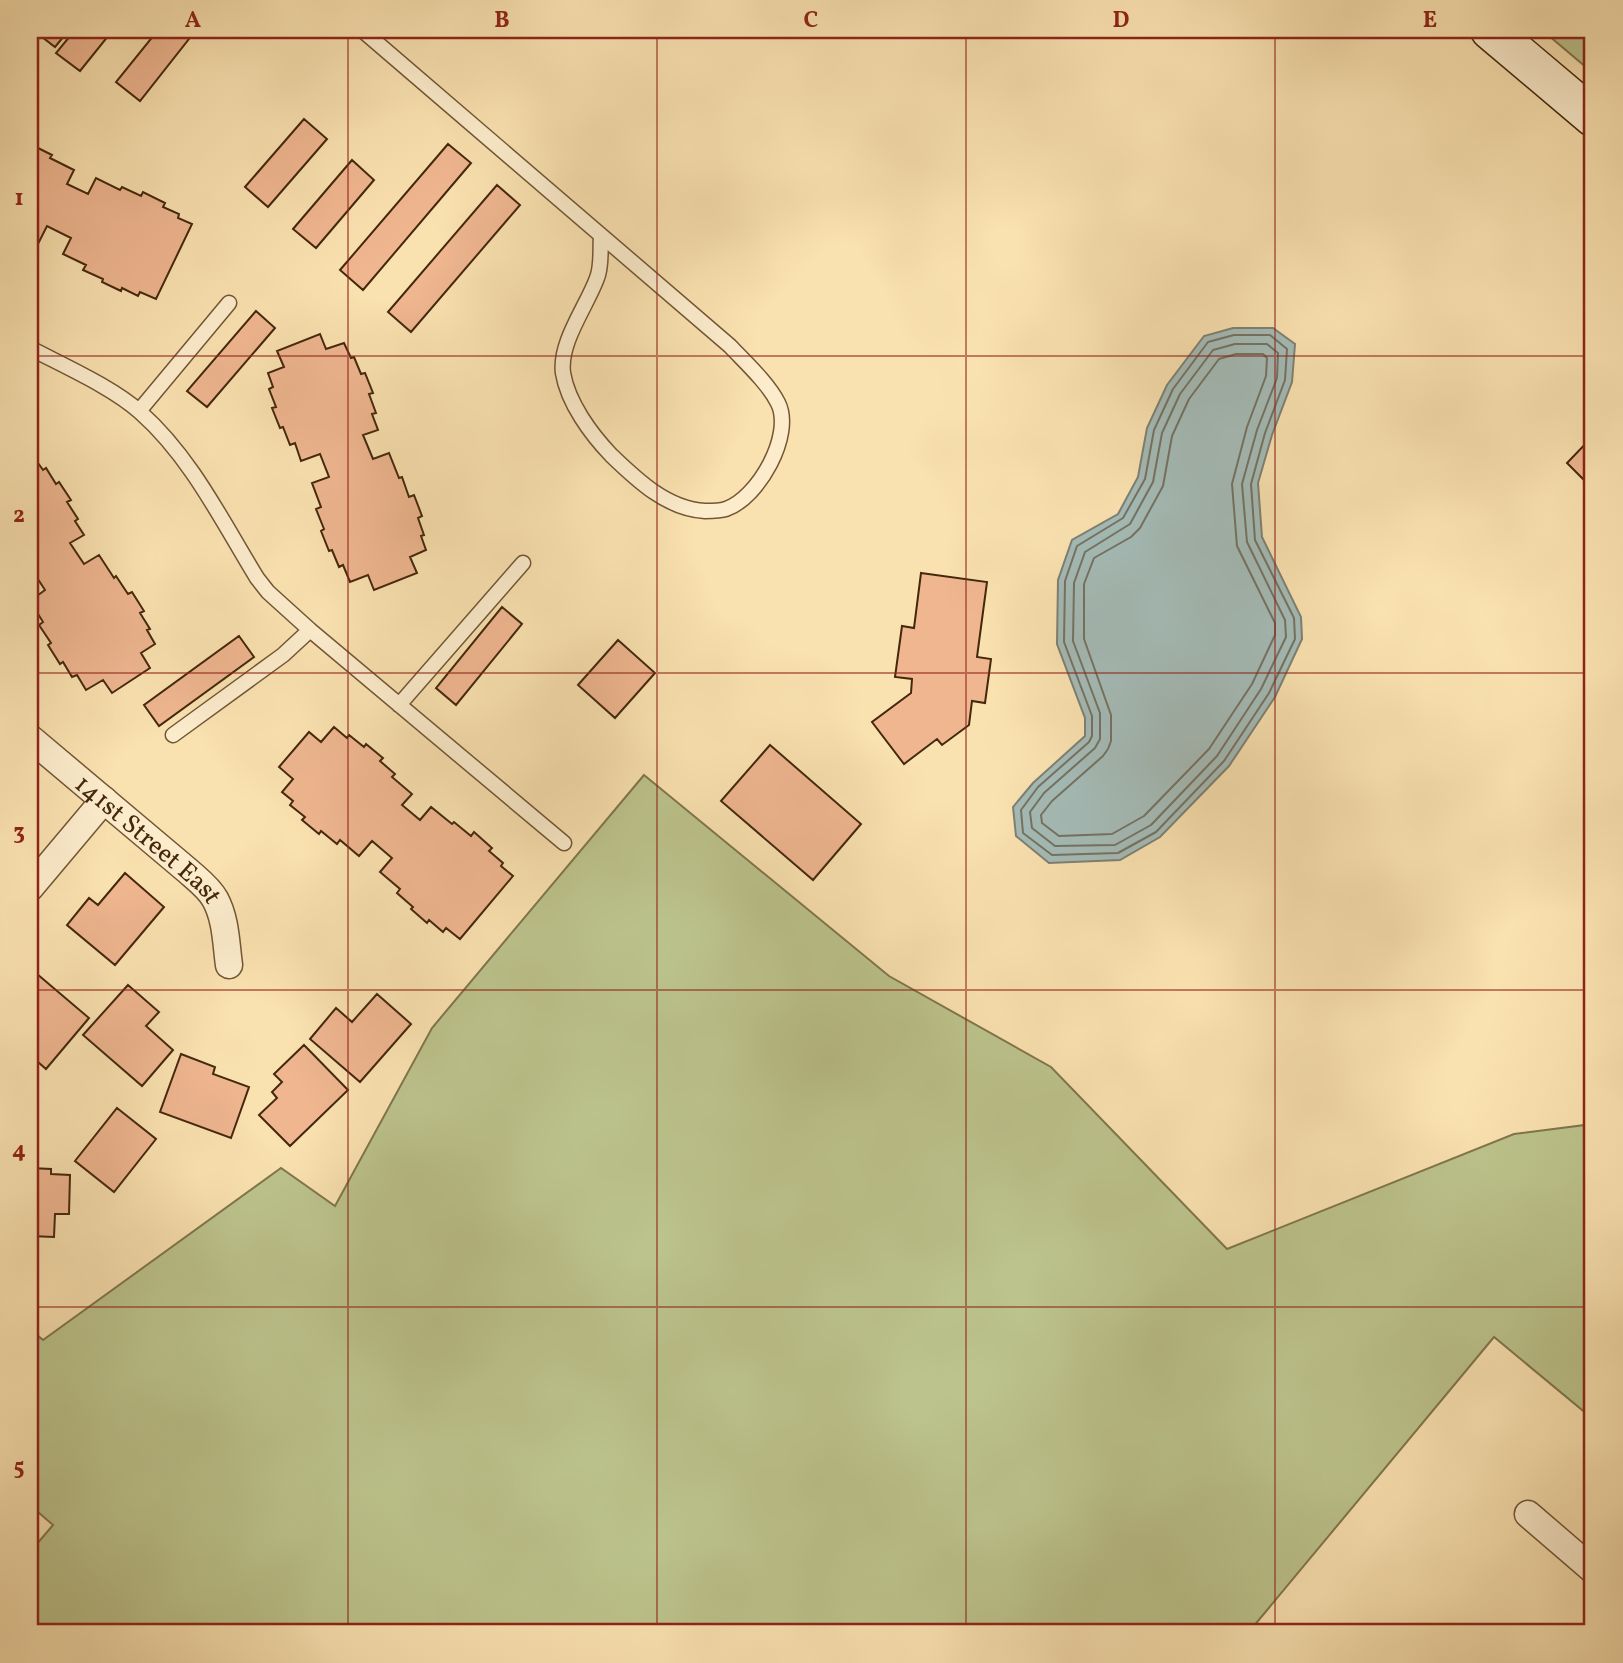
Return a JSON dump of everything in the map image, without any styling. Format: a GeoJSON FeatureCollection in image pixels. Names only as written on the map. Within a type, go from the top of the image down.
{"type":"FeatureCollection","features":[{"type":"Feature","properties":{"kind":"street"},"geometry":{"type":"LineString","coordinates":[[1490,30],[1593,117]]}},
{"type":"Feature","properties":{"kind":"street","name":"141st Street East"},"geometry":{"type":"LineString","coordinates":[[30,738],[188,870],[215,898],[224,924],[229,965]]}},
{"type":"Feature","properties":{"kind":"street"},"geometry":{"type":"LineString","coordinates":[[30,888],[104,800]]}},
{"type":"Feature","properties":{"kind":"street"},"geometry":{"type":"LineString","coordinates":[[1528,1514],[1593,1570]]}},
{"type":"Feature","properties":{"kind":"lane"},"geometry":{"type":"LineString","coordinates":[[362,30],[730,346],[758,375],[779,404],[781,435],[764,476],[748,494],[727,509],[706,511],[682,507],[658,495],[629,473],[601,444],[580,416],[563,372],[565,354],[598,275],[601,236]]}},
{"type":"Feature","properties":{"kind":"lane"},"geometry":{"type":"LineString","coordinates":[[139,411],[229,303]]}},
{"type":"Feature","properties":{"kind":"lane"},"geometry":{"type":"LineString","coordinates":[[30,348],[118,396],[139,411],[189,467],[268,592],[564,843]]}},
{"type":"Feature","properties":{"kind":"lane"},"geometry":{"type":"LineString","coordinates":[[399,705],[523,563]]}},
{"type":"Feature","properties":{"kind":"lane"},"geometry":{"type":"LineString","coordinates":[[173,735],[284,655],[310,630]]}},
{"type":"Feature","properties":{"kind":"green space"},"geometry":{"type":"Polygon","coordinates":[[[1542,30],[1593,30],[1593,73],[1542,30]]]}},
{"type":"Feature","properties":{"kind":"green space"},"geometry":{"type":"Polygon","coordinates":[[[644,775],[889,976],[1051,1067],[1227,1249],[1514,1134],[1593,1124],[1593,1419],[1494,1337],[1248,1633],[30,1633],[30,1552],[53,1525],[30,1505],[30,1329],[43,1340],[281,1168],[335,1206],[432,1028],[644,775]]]}},
{"type":"Feature","properties":{"kind":"water"},"geometry":{"type":"Polygon","coordinates":[[[1233,328],[1273,328],[1295,344],[1292,382],[1258,483],[1262,537],[1301,617],[1302,639],[1275,697],[1229,766],[1160,837],[1120,860],[1049,863],[1016,836],[1013,807],[1033,783],[1085,736],[1085,718],[1057,644],[1058,580],[1072,540],[1118,514],[1138,477],[1147,428],[1167,385],[1204,336],[1233,328]]]}},
{"type":"Feature","properties":{"kind":"building"},"geometry":{"type":"Polygon","coordinates":[[[33,30],[69,30],[55,47],[33,30]]]}},
{"type":"Feature","properties":{"kind":"building"},"geometry":{"type":"Polygon","coordinates":[[[75,30],[113,30],[80,71],[56,53],[75,30]]]}},
{"type":"Feature","properties":{"kind":"building"},"geometry":{"type":"Polygon","coordinates":[[[158,30],[196,30],[140,101],[116,82],[158,30]]]}},
{"type":"Feature","properties":{"kind":"building"},"geometry":{"type":"Polygon","coordinates":[[[304,119],[327,139],[268,207],[245,187],[304,119]]]}},
{"type":"Feature","properties":{"kind":"building"},"geometry":{"type":"Polygon","coordinates":[[[30,139],[36,142],[34,146],[52,155],[50,158],[74,170],[67,184],[88,194],[96,178],[120,190],[122,187],[141,196],[143,192],[165,203],[163,207],[192,224],[156,299],[140,292],[138,296],[122,288],[121,291],[83,270],[86,265],[63,254],[71,238],[47,226],[38,244],[30,240],[30,139]]]}},
{"type":"Feature","properties":{"kind":"building"},"geometry":{"type":"Polygon","coordinates":[[[448,144],[471,163],[363,290],[340,270],[448,144]]]}},
{"type":"Feature","properties":{"kind":"building"},"geometry":{"type":"Polygon","coordinates":[[[352,160],[374,180],[316,248],[293,229],[352,160]]]}},
{"type":"Feature","properties":{"kind":"building"},"geometry":{"type":"Polygon","coordinates":[[[497,185],[520,205],[411,332],[388,312],[497,185]]]}},
{"type":"Feature","properties":{"kind":"building"},"geometry":{"type":"Polygon","coordinates":[[[256,311],[275,328],[207,407],[187,391],[256,311]]]}},
{"type":"Feature","properties":{"kind":"building"},"geometry":{"type":"Polygon","coordinates":[[[320,334],[326,349],[344,343],[361,374],[365,373],[373,393],[369,394],[376,413],[372,414],[378,430],[363,435],[373,459],[389,453],[399,478],[402,477],[409,497],[414,495],[422,516],[418,518],[426,550],[410,557],[417,573],[374,590],[368,575],[350,582],[343,565],[339,567],[332,550],[329,551],[316,509],[321,507],[312,483],[329,477],[320,454],[301,461],[295,443],[290,445],[272,408],[276,407],[269,389],[273,387],[268,373],[284,367],[277,351],[320,334]]]}},
{"type":"Feature","properties":{"kind":"building"},"geometry":{"type":"Polygon","coordinates":[[[1593,436],[1593,489],[1567,463],[1593,436]]]}},
{"type":"Feature","properties":{"kind":"building"},"geometry":{"type":"Polygon","coordinates":[[[33,456],[43,470],[46,468],[56,484],[59,482],[71,500],[67,502],[84,535],[70,543],[84,564],[99,555],[128,594],[132,592],[144,611],[140,613],[155,644],[141,653],[150,668],[112,693],[103,680],[86,690],[77,675],[72,677],[63,662],[60,664],[39,625],[43,622],[30,601],[45,590],[32,570],[30,571],[30,458],[33,456]]]}},
{"type":"Feature","properties":{"kind":"building"},"geometry":{"type":"Polygon","coordinates":[[[921,573],[987,582],[977,657],[991,659],[985,703],[972,701],[969,725],[942,745],[937,739],[904,764],[872,722],[911,693],[912,679],[895,677],[902,626],[914,628],[921,573]]]}},
{"type":"Feature","properties":{"kind":"building"},"geometry":{"type":"Polygon","coordinates":[[[502,607],[522,624],[456,705],[436,688],[502,607]]]}},
{"type":"Feature","properties":{"kind":"building"},"geometry":{"type":"Polygon","coordinates":[[[239,636],[254,657],[159,726],[144,705],[239,636]]]}},
{"type":"Feature","properties":{"kind":"building"},"geometry":{"type":"Polygon","coordinates":[[[618,640],[655,673],[615,718],[578,685],[618,640]]]}},
{"type":"Feature","properties":{"kind":"building"},"geometry":{"type":"Polygon","coordinates":[[[334,727],[347,738],[349,735],[364,747],[366,744],[383,758],[380,761],[395,774],[392,777],[412,794],[402,805],[420,820],[431,807],[471,836],[474,832],[492,848],[489,851],[513,876],[460,939],[446,928],[443,932],[429,920],[427,923],[411,909],[413,907],[397,893],[400,889],[380,872],[392,858],[372,841],[359,856],[340,840],[337,844],[302,820],[305,817],[290,805],[293,801],[282,792],[293,779],[279,767],[309,732],[321,742],[334,727]]]}},
{"type":"Feature","properties":{"kind":"building"},"geometry":{"type":"Polygon","coordinates":[[[770,745],[861,824],[813,880],[721,801],[770,745]]]}},
{"type":"Feature","properties":{"kind":"building"},"geometry":{"type":"Polygon","coordinates":[[[125,873],[164,907],[115,965],[67,925],[89,898],[98,905],[125,873]]]}},
{"type":"Feature","properties":{"kind":"building"},"geometry":{"type":"Polygon","coordinates":[[[30,968],[89,1018],[46,1069],[30,1055],[30,968]]]}},
{"type":"Feature","properties":{"kind":"building"},"geometry":{"type":"Polygon","coordinates":[[[128,985],[159,1012],[146,1026],[173,1050],[142,1086],[83,1035],[128,985]]]}},
{"type":"Feature","properties":{"kind":"building"},"geometry":{"type":"Polygon","coordinates":[[[377,994],[411,1024],[360,1082],[310,1039],[336,1008],[352,1022],[377,994]]]}},
{"type":"Feature","properties":{"kind":"building"},"geometry":{"type":"Polygon","coordinates":[[[304,1045],[348,1090],[290,1146],[259,1115],[277,1098],[272,1092],[282,1082],[274,1074],[304,1045]]]}},
{"type":"Feature","properties":{"kind":"building"},"geometry":{"type":"Polygon","coordinates":[[[181,1054],[215,1067],[213,1074],[249,1087],[231,1138],[160,1112],[181,1054]]]}},
{"type":"Feature","properties":{"kind":"building"},"geometry":{"type":"Polygon","coordinates":[[[117,1108],[156,1139],[114,1192],[75,1161],[117,1108]]]}},
{"type":"Feature","properties":{"kind":"building"},"geometry":{"type":"Polygon","coordinates":[[[30,1168],[51,1169],[51,1174],[70,1175],[69,1214],[55,1214],[54,1237],[30,1236],[30,1168]]]}}]}
